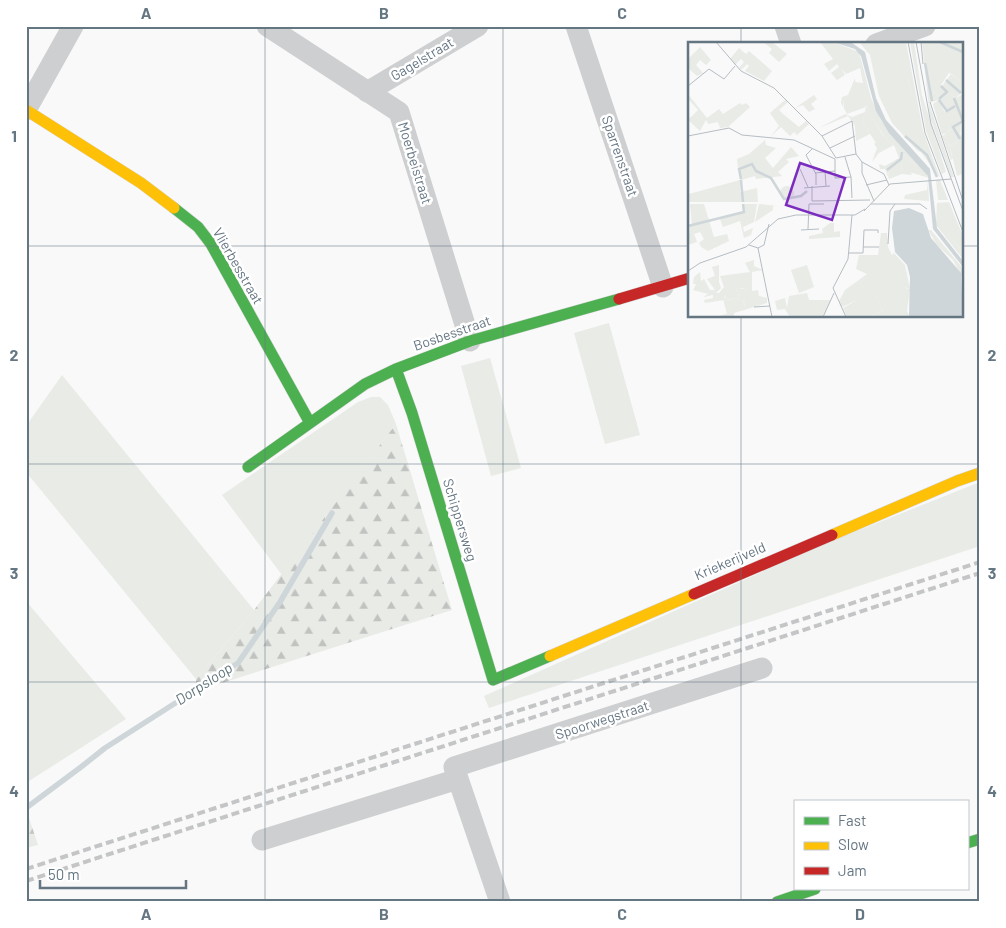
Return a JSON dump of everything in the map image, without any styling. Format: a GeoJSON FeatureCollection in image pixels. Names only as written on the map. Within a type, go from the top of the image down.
{"type":"FeatureCollection","features":[{"type":"Feature","properties":{"kind":"street"},"geometry":{"type":"LineString","coordinates":[[26,110],[73,26]]}},
{"type":"Feature","properties":{"kind":"street","name":"Moerbeistraat"},"geometry":{"type":"LineString","coordinates":[[267,26],[291,33],[367,92],[399,112],[470,341]]}},
{"type":"Feature","properties":{"kind":"street","name":"Gagelstraat"},"geometry":{"type":"LineString","coordinates":[[367,92],[478,26]]}},
{"type":"Feature","properties":{"kind":"street","name":"Sparrenstraat"},"geometry":{"type":"LineString","coordinates":[[576,26],[664,287]]}},
{"type":"Feature","properties":{"kind":"street"},"geometry":{"type":"LineString","coordinates":[[785,26],[790,42]]}},
{"type":"Feature","properties":{"kind":"street"},"geometry":{"type":"LineString","coordinates":[[881,42],[925,26]]}},
{"type":"Feature","properties":{"kind":"street","name":"Vlierbesstraat"},"geometry":{"type":"LineString","coordinates":[[26,110],[141,183],[198,227],[211,244],[310,423]]}},
{"type":"Feature","properties":{"kind":"street","name":"Bosbesstraat"},"geometry":{"type":"LineString","coordinates":[[248,467],[365,384],[396,369],[470,341],[688,279]]}},
{"type":"Feature","properties":{"kind":"street","name":"Schippersweg"},"geometry":{"type":"LineString","coordinates":[[396,369],[415,423],[493,680]]}},
{"type":"Feature","properties":{"kind":"street","name":"Kriekerijveld"},"geometry":{"type":"LineString","coordinates":[[493,680],[980,473]]}},
{"type":"Feature","properties":{"kind":"street","name":"Spoorwegstraat"},"geometry":{"type":"LineString","coordinates":[[458,779],[454,767],[762,668]]}},
{"type":"Feature","properties":{"kind":"street"},"geometry":{"type":"LineString","coordinates":[[262,840],[458,779],[500,902]]}},
{"type":"Feature","properties":{"kind":"street"},"geometry":{"type":"LineString","coordinates":[[968,843],[980,839]]}},
{"type":"Feature","properties":{"kind":"street"},"geometry":{"type":"LineString","coordinates":[[777,902],[812,890]]}},
{"type":"Feature","properties":{"kind":"green space"},"geometry":{"type":"Polygon","coordinates":[[[609,323],[640,435],[605,444],[574,333],[609,323]]]}},
{"type":"Feature","properties":{"kind":"green space"},"geometry":{"type":"Polygon","coordinates":[[[490,358],[521,468],[491,476],[461,366],[490,358]]]}},
{"type":"Feature","properties":{"kind":"green space"},"geometry":{"type":"Polygon","coordinates":[[[62,375],[254,610],[196,679],[26,472],[26,426],[62,375]]]}},
{"type":"Feature","properties":{"kind":"green space"},"geometry":{"type":"Polygon","coordinates":[[[371,397],[380,397],[388,405],[396,424],[282,575],[222,495],[358,402],[371,397]]]}},
{"type":"Feature","properties":{"kind":"green space"},"geometry":{"type":"Polygon","coordinates":[[[396,424],[452,610],[203,689],[196,685],[196,679],[254,610],[396,424]]]}},
{"type":"Feature","properties":{"kind":"green space"},"geometry":{"type":"Polygon","coordinates":[[[980,482],[980,546],[489,708],[484,696],[822,545],[980,482]]]}},
{"type":"Feature","properties":{"kind":"green space"},"geometry":{"type":"Polygon","coordinates":[[[26,601],[126,719],[26,783],[26,601]]]}},
{"type":"Feature","properties":{"kind":"green space"},"geometry":{"type":"Polygon","coordinates":[[[26,809],[38,845],[26,848],[26,809]]]}},
{"type":"Feature","properties":{"kind":"waterway","name":"Dorpsloop"},"geometry":{"type":"LineString","coordinates":[[26,808],[105,748],[238,663],[280,602],[332,513]]}},
{"type":"Feature","properties":{"kind":"railway"},"geometry":{"type":"LineString","coordinates":[[26,869],[980,562]]}},
{"type":"Feature","properties":{"kind":"railway"},"geometry":{"type":"LineString","coordinates":[[26,881],[980,573]]}},
{"type":"Feature","properties":{"kind":"traffic: fast"},"geometry":{"type":"LineString","coordinates":[[174,208],[198,227],[211,244],[310,423]]}},
{"type":"Feature","properties":{"kind":"traffic: fast"},"geometry":{"type":"LineString","coordinates":[[248,467],[365,384],[396,369],[470,341],[619,299]]}},
{"type":"Feature","properties":{"kind":"traffic: fast"},"geometry":{"type":"LineString","coordinates":[[396,369],[412,413],[493,680],[550,656]]}},
{"type":"Feature","properties":{"kind":"traffic: fast"},"geometry":{"type":"LineString","coordinates":[[968,843],[980,839]]}},
{"type":"Feature","properties":{"kind":"traffic: fast"},"geometry":{"type":"LineString","coordinates":[[777,902],[812,890]]}},
{"type":"Feature","properties":{"kind":"traffic: slow"},"geometry":{"type":"LineString","coordinates":[[26,110],[141,183],[174,208]]}},
{"type":"Feature","properties":{"kind":"traffic: slow"},"geometry":{"type":"LineString","coordinates":[[832,535],[957,481],[980,473]]}},
{"type":"Feature","properties":{"kind":"traffic: slow"},"geometry":{"type":"LineString","coordinates":[[550,656],[694,594]]}},
{"type":"Feature","properties":{"kind":"traffic: jam"},"geometry":{"type":"LineString","coordinates":[[619,299],[688,279]]}},
{"type":"Feature","properties":{"kind":"traffic: jam"},"geometry":{"type":"LineString","coordinates":[[694,594],[832,535]]}}]}
